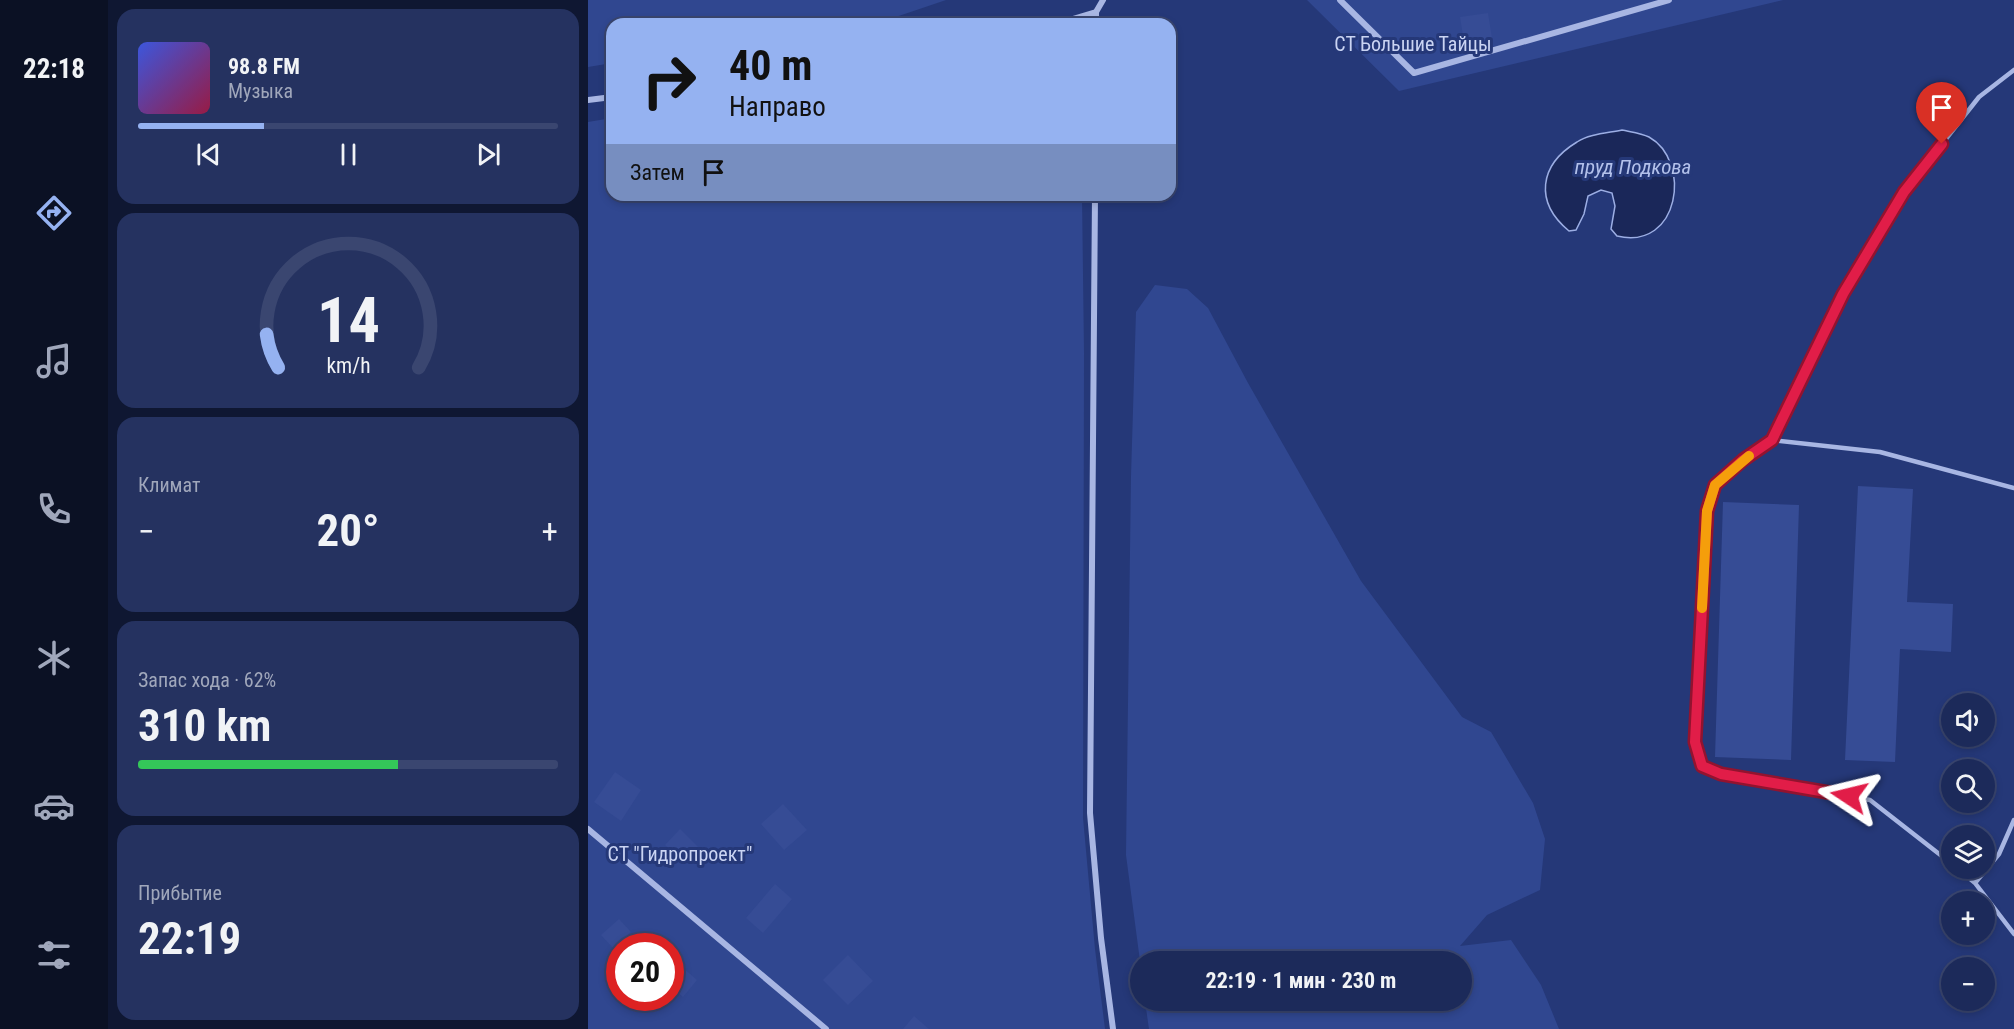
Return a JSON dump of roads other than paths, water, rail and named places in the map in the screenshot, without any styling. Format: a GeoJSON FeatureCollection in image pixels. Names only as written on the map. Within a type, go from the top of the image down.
{"type":"FeatureCollection","features":[{"type":"Feature","properties":{"kind":"street"},"geometry":{"type":"LineString","coordinates":[[1096,18],[1096,12],[1103,0]]}},
{"type":"Feature","properties":{"kind":"street"},"geometry":{"type":"LineString","coordinates":[[1340,0],[1414,73],[1669,0]]}},
{"type":"Feature","properties":{"kind":"street"},"geometry":{"type":"LineString","coordinates":[[1076,18],[1096,12]]}},
{"type":"Feature","properties":{"kind":"street"},"geometry":{"type":"LineString","coordinates":[[588,100],[606,98]]}},
{"type":"Feature","properties":{"kind":"street"},"geometry":{"type":"LineString","coordinates":[[1095,201],[1090,813],[1101,938],[1113,1029]]}},
{"type":"Feature","properties":{"kind":"street"},"geometry":{"type":"LineString","coordinates":[[588,829],[826,1029]]}},
{"type":"Feature","properties":{"kind":"lane"},"geometry":{"type":"LineString","coordinates":[[1941,855],[1870,800],[1721,774],[1702,766],[1695,742],[1707,511],[1715,485],[1743,460],[1772,440],[1843,294],[1904,192],[1979,97],[2014,70]]}},
{"type":"Feature","properties":{"kind":"lane"},"geometry":{"type":"LineString","coordinates":[[1772,440],[1880,452],[2014,488]]}},
{"type":"Feature","properties":{"kind":"lane"},"geometry":{"type":"LineString","coordinates":[[1975,883],[1999,854],[2014,820]]}},
{"type":"Feature","properties":{"kind":"lane"},"geometry":{"type":"LineString","coordinates":[[1970,879],[2014,934]]}},
{"type":"Feature","properties":{"kind":"water","name":"пруд Подкова"},"geometry":{"type":"Polygon","coordinates":[[[1622,130],[1649,137],[1663,149],[1671,165],[1674,183],[1673,201],[1666,218],[1655,230],[1638,237],[1617,236],[1611,229],[1615,206],[1612,193],[1601,190],[1588,196],[1584,214],[1576,230],[1569,231],[1550,208],[1546,196],[1549,173],[1564,151],[1582,139],[1622,130]]]}},
{"type":"Feature","properties":{"kind":"park label","name":"СТ Большие Тайцы"},"geometry":{"type":"Point","coordinates":[1413,44]}},
{"type":"Feature","properties":{"kind":"park label","name":"СТ \"Гидропроект\""},"geometry":{"type":"Point","coordinates":[680,854]}}]}
